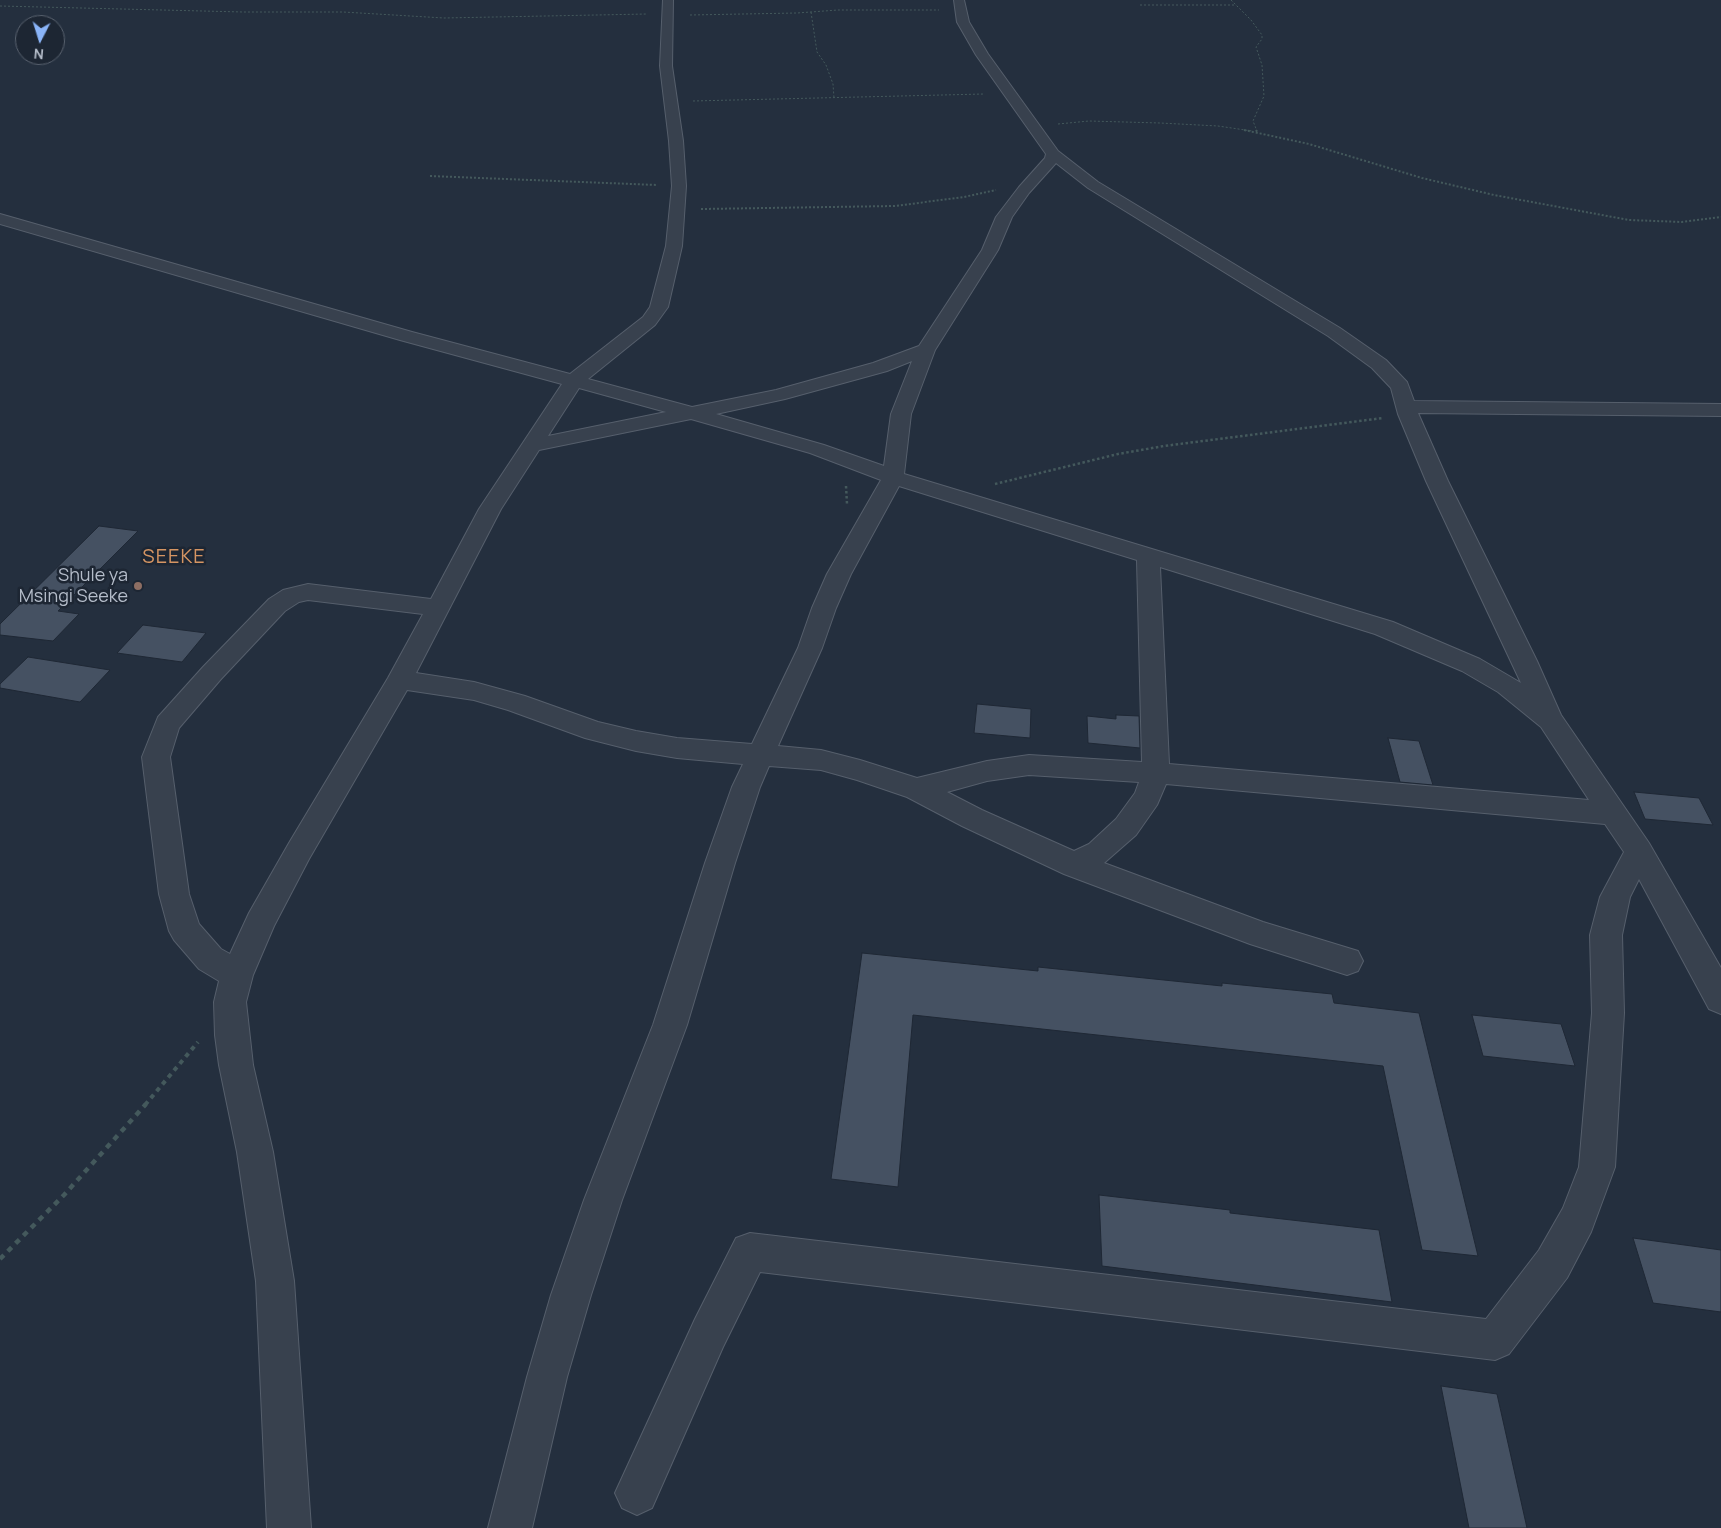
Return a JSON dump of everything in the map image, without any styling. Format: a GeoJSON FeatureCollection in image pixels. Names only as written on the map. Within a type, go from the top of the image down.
{"type":"FeatureCollection","features":[{"type":"Feature","properties":{"kind":"street"},"geometry":{"type":"LineString","coordinates":[[960,5],[963,22],[971,36],[1053,154],[1093,185],[1334,332],[1379,364],[1400,386],[1407,410],[1437,481],[1524,661],[1550,720],[1638,851],[1721,999]]}},
{"type":"Feature","properties":{"kind":"street"},"geometry":{"type":"LineString","coordinates":[[289,1528],[275,1281],[255,1152],[236,1065],[232,1035],[233,988],[260,922],[298,850],[400,680],[490,509],[574,381],[649,321],[659,307],[674,246],[679,186],[666,66],[668,7]]}},
{"type":"Feature","properties":{"kind":"street"},"geometry":{"type":"LineString","coordinates":[[510,1528],[547,1377],[571,1295],[604,1200],[670,1025],[717,872],[746,787],[810,648],[824,608],[839,574],[893,477],[902,414],[926,350],[990,250],[1004,217],[1014,202],[1050,165],[1053,154]]}},
{"type":"Feature","properties":{"kind":"street"},"geometry":{"type":"LineString","coordinates":[[0,219],[397,334],[692,413],[817,449],[893,477],[1384,628],[1488,674],[1508,686],[1550,720]]}},
{"type":"Feature","properties":{"kind":"street"},"geometry":{"type":"LineString","coordinates":[[530,446],[778,395],[871,370],[926,350]]}},
{"type":"Feature","properties":{"kind":"street"},"geometry":{"type":"LineString","coordinates":[[1407,410],[1721,410]]}},
{"type":"Feature","properties":{"kind":"street"},"geometry":{"type":"LineString","coordinates":[[1075,866],[1099,852],[1126,827],[1147,797],[1156,773],[1148,554]]}},
{"type":"Feature","properties":{"kind":"street"},"geometry":{"type":"LineString","coordinates":[[233,988],[185,931],[177,903],[156,757],[167,724],[212,673],[277,605],[291,596],[308,592],[437,608]]}},
{"type":"Feature","properties":{"kind":"street"},"geometry":{"type":"LineString","coordinates":[[400,680],[474,691],[516,703],[594,731],[636,741],[677,748],[821,760],[917,789],[972,818],[1075,866],[1261,935],[1347,961]]}},
{"type":"Feature","properties":{"kind":"street"},"geometry":{"type":"LineString","coordinates":[[917,789],[987,771],[1029,765],[1156,773],[1612,813]]}},
{"type":"Feature","properties":{"kind":"street"},"geometry":{"type":"LineString","coordinates":[[637,1492],[709,1333],[750,1252],[1495,1340],[1538,1280],[1553,1264],[1578,1219],[1597,1167],[1608,1013],[1606,935],[1614,897],[1638,851]]}},
{"type":"Feature","properties":{"kind":"path"},"geometry":{"type":"LineString","coordinates":[[1231,0],[1251,20],[1262,36],[1262,40],[1256,47],[1262,65],[1264,96],[1253,121],[1257,132]]}},
{"type":"Feature","properties":{"kind":"path"},"geometry":{"type":"LineString","coordinates":[[0,6],[234,12],[343,12],[444,18],[609,14],[668,7],[811,12],[960,5]]}},
{"type":"Feature","properties":{"kind":"path"},"geometry":{"type":"LineString","coordinates":[[1140,5],[1234,5]]}},
{"type":"Feature","properties":{"kind":"path"},"geometry":{"type":"LineString","coordinates":[[811,12],[817,52],[826,65],[833,84],[834,98]]}},
{"type":"Feature","properties":{"kind":"path"},"geometry":{"type":"LineString","coordinates":[[671,101],[1010,94]]}},
{"type":"Feature","properties":{"kind":"path"},"geometry":{"type":"LineString","coordinates":[[1033,126],[1089,122],[1218,126],[1257,132],[1309,144],[1422,178],[1494,195],[1629,220],[1682,222],[1721,217]]}},
{"type":"Feature","properties":{"kind":"path"},"geometry":{"type":"LineString","coordinates":[[430,176],[679,186]]}},
{"type":"Feature","properties":{"kind":"path"},"geometry":{"type":"LineString","coordinates":[[678,209],[895,206],[964,197],[1033,181]]}},
{"type":"Feature","properties":{"kind":"path"},"geometry":{"type":"LineString","coordinates":[[951,494],[1118,454],[1407,410]]}},
{"type":"Feature","properties":{"kind":"path"},"geometry":{"type":"LineString","coordinates":[[0,1259],[57,1202],[181,1063],[233,988]]}},
{"type":"Feature","properties":{"kind":"building"},"geometry":{"type":"Polygon","coordinates":[[[99,526],[138,531],[58,611],[79,614],[53,641],[0,635],[0,624],[99,526]]]}},
{"type":"Feature","properties":{"kind":"building"},"geometry":{"type":"Polygon","coordinates":[[[143,625],[206,633],[182,662],[117,653],[143,625]]]}},
{"type":"Feature","properties":{"kind":"building"},"geometry":{"type":"Polygon","coordinates":[[[28,657],[110,670],[80,702],[0,688],[0,684],[28,657]]]}},
{"type":"Feature","properties":{"kind":"building"},"geometry":{"type":"Polygon","coordinates":[[[977,704],[1031,709],[1030,738],[974,733],[977,704]]]}},
{"type":"Feature","properties":{"kind":"building"},"geometry":{"type":"Polygon","coordinates":[[[1116,715],[1139,716],[1140,748],[1088,743],[1087,716],[1116,719],[1116,715]]]}},
{"type":"Feature","properties":{"kind":"building"},"geometry":{"type":"Polygon","coordinates":[[[1388,738],[1419,741],[1433,785],[1400,782],[1388,738]]]}},
{"type":"Feature","properties":{"kind":"building"},"geometry":{"type":"Polygon","coordinates":[[[1634,792],[1699,798],[1713,825],[1645,819],[1634,792]]]}},
{"type":"Feature","properties":{"kind":"building"},"geometry":{"type":"Polygon","coordinates":[[[862,953],[1038,971],[1038,967],[1222,986],[1222,983],[1332,994],[1334,1003],[1419,1013],[1478,1256],[1422,1250],[1383,1066],[913,1015],[898,1187],[831,1179],[862,953]]]}},
{"type":"Feature","properties":{"kind":"building"},"geometry":{"type":"Polygon","coordinates":[[[1472,1015],[1561,1024],[1575,1066],[1483,1056],[1472,1015]]]}},
{"type":"Feature","properties":{"kind":"building"},"geometry":{"type":"Polygon","coordinates":[[[1099,1195],[1230,1210],[1230,1213],[1379,1230],[1392,1302],[1102,1266],[1099,1195]]]}},
{"type":"Feature","properties":{"kind":"building"},"geometry":{"type":"Polygon","coordinates":[[[1633,1238],[1721,1250],[1721,1312],[1653,1303],[1633,1238]]]}},
{"type":"Feature","properties":{"kind":"building"},"geometry":{"type":"Polygon","coordinates":[[[1441,1386],[1497,1394],[1527,1528],[1469,1528],[1441,1386]]]}},
{"type":"Feature","properties":{"kind":"place","name":"Shule ya Msingi Seeke"},"geometry":{"type":"Point","coordinates":[138,586]}},
{"type":"Feature","properties":{"kind":"district","name":"SEEKE"},"geometry":{"type":"Point","coordinates":[174,557]}}]}
